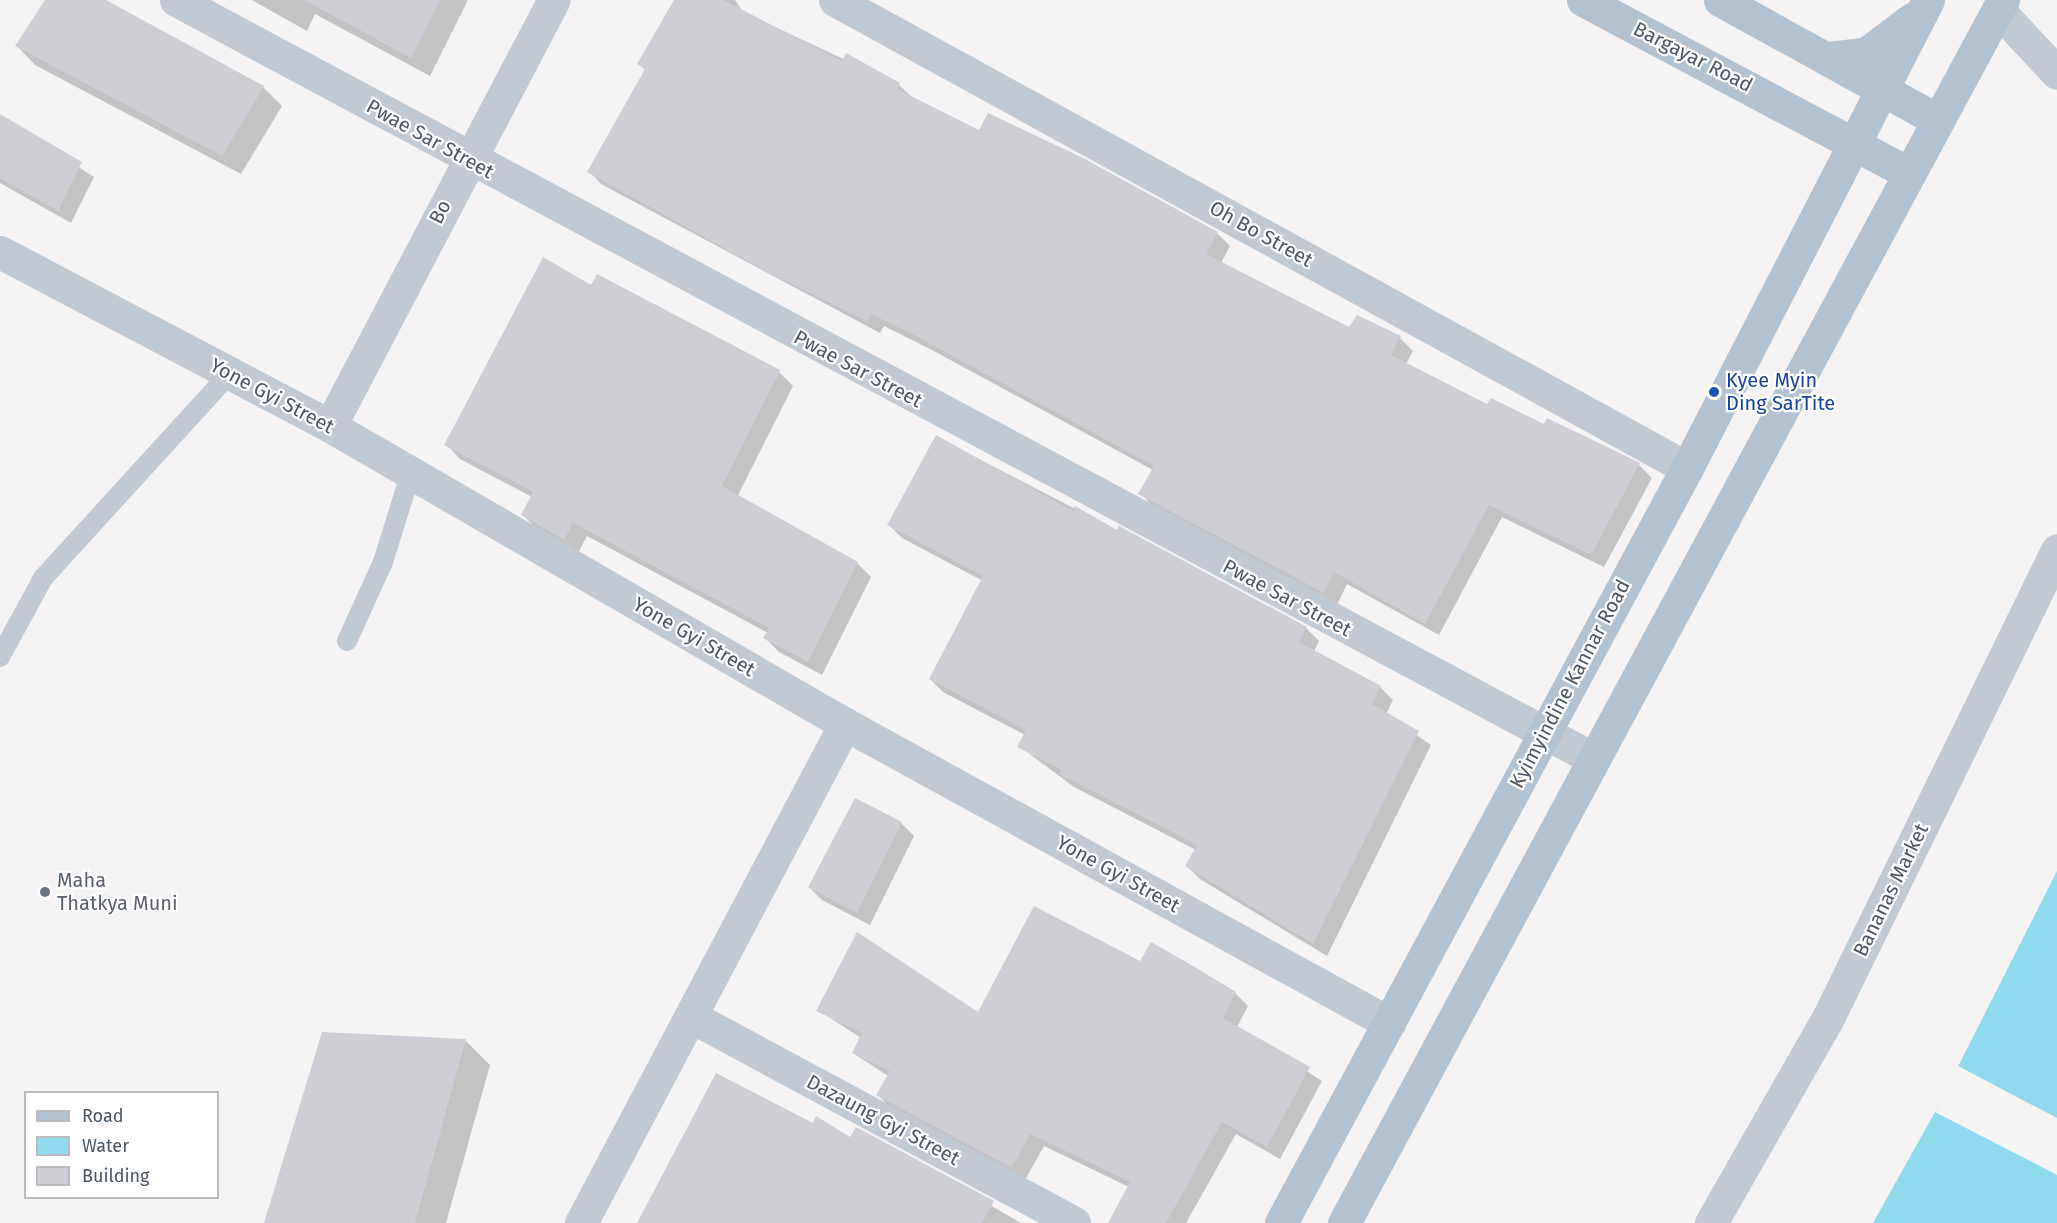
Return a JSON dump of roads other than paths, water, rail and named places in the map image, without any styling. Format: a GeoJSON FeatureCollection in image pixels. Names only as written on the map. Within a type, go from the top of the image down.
{"type":"FeatureCollection","features":[{"type":"Feature","properties":{"kind":"main road","name":"Bargayar Road"},"geometry":{"type":"LineString","coordinates":[[1583,0],[1804,114]]}},
{"type":"Feature","properties":{"kind":"main road"},"geometry":{"type":"LineString","coordinates":[[1720,0],[1936,119]]}},
{"type":"Feature","properties":{"kind":"main road","name":"Kyimyindine Kannar Road"},"geometry":{"type":"LineString","coordinates":[[1281,1223],[1687,468],[1881,87],[1926,4]]}},
{"type":"Feature","properties":{"kind":"main road"},"geometry":{"type":"LineString","coordinates":[[1829,58],[1867,53],[1926,4]]}},
{"type":"Feature","properties":{"kind":"main road"},"geometry":{"type":"LineString","coordinates":[[1344,1223],[1592,759],[1910,173],[1936,119],[2000,5]]}},
{"type":"Feature","properties":{"kind":"main road"},"geometry":{"type":"LineString","coordinates":[[1804,114],[1910,173]]}},
{"type":"Feature","properties":{"kind":"main road"},"geometry":{"type":"LineString","coordinates":[[1804,114],[1823,149],[1827,196]]}},
{"type":"Feature","properties":{"kind":"street","name":"Pwae Sar Street"},"geometry":{"type":"LineString","coordinates":[[177,0],[467,159],[1592,759]]}},
{"type":"Feature","properties":{"kind":"street","name":"Bo"},"geometry":{"type":"LineString","coordinates":[[330,426],[467,159],[554,0]]}},
{"type":"Feature","properties":{"kind":"street","name":"Oh Bo Street"},"geometry":{"type":"LineString","coordinates":[[835,0],[1687,468]]}},
{"type":"Feature","properties":{"kind":"street"},"geometry":{"type":"LineString","coordinates":[[2000,5],[2057,74]]}},
{"type":"Feature","properties":{"kind":"street","name":"Yone Gyi Street"},"geometry":{"type":"LineString","coordinates":[[0,252],[330,426],[845,724],[1389,1023]]}},
{"type":"Feature","properties":{"kind":"street","name":"Bananas Market"},"geometry":{"type":"LineString","coordinates":[[1711,1223],[1827,1020],[2057,550]]}},
{"type":"Feature","properties":{"kind":"street"},"geometry":{"type":"LineString","coordinates":[[582,1223],[845,724]]}},
{"type":"Feature","properties":{"kind":"street","name":"Dazaung Gyi Street"},"geometry":{"type":"LineString","coordinates":[[692,1017],[1074,1223]]}},
{"type":"Feature","properties":{"kind":"lane"},"geometry":{"type":"LineString","coordinates":[[0,657],[43,578],[230,374]]}},
{"type":"Feature","properties":{"kind":"lane"},"geometry":{"type":"LineString","coordinates":[[346,640],[383,562],[411,472]]}},
{"type":"Feature","properties":{"kind":"water"},"geometry":{"type":"Polygon","coordinates":[[[2057,871],[2057,1223],[1873,1223],[1935,1112],[2057,871]]]}},
{"type":"Feature","properties":{"kind":"place","name":"Kyee Myin Ding SarTite"},"geometry":{"type":"Point","coordinates":[1714,392]}},
{"type":"Feature","properties":{"kind":"place","name":"Maha Thatkya Muni"},"geometry":{"type":"Point","coordinates":[45,892]}}]}
